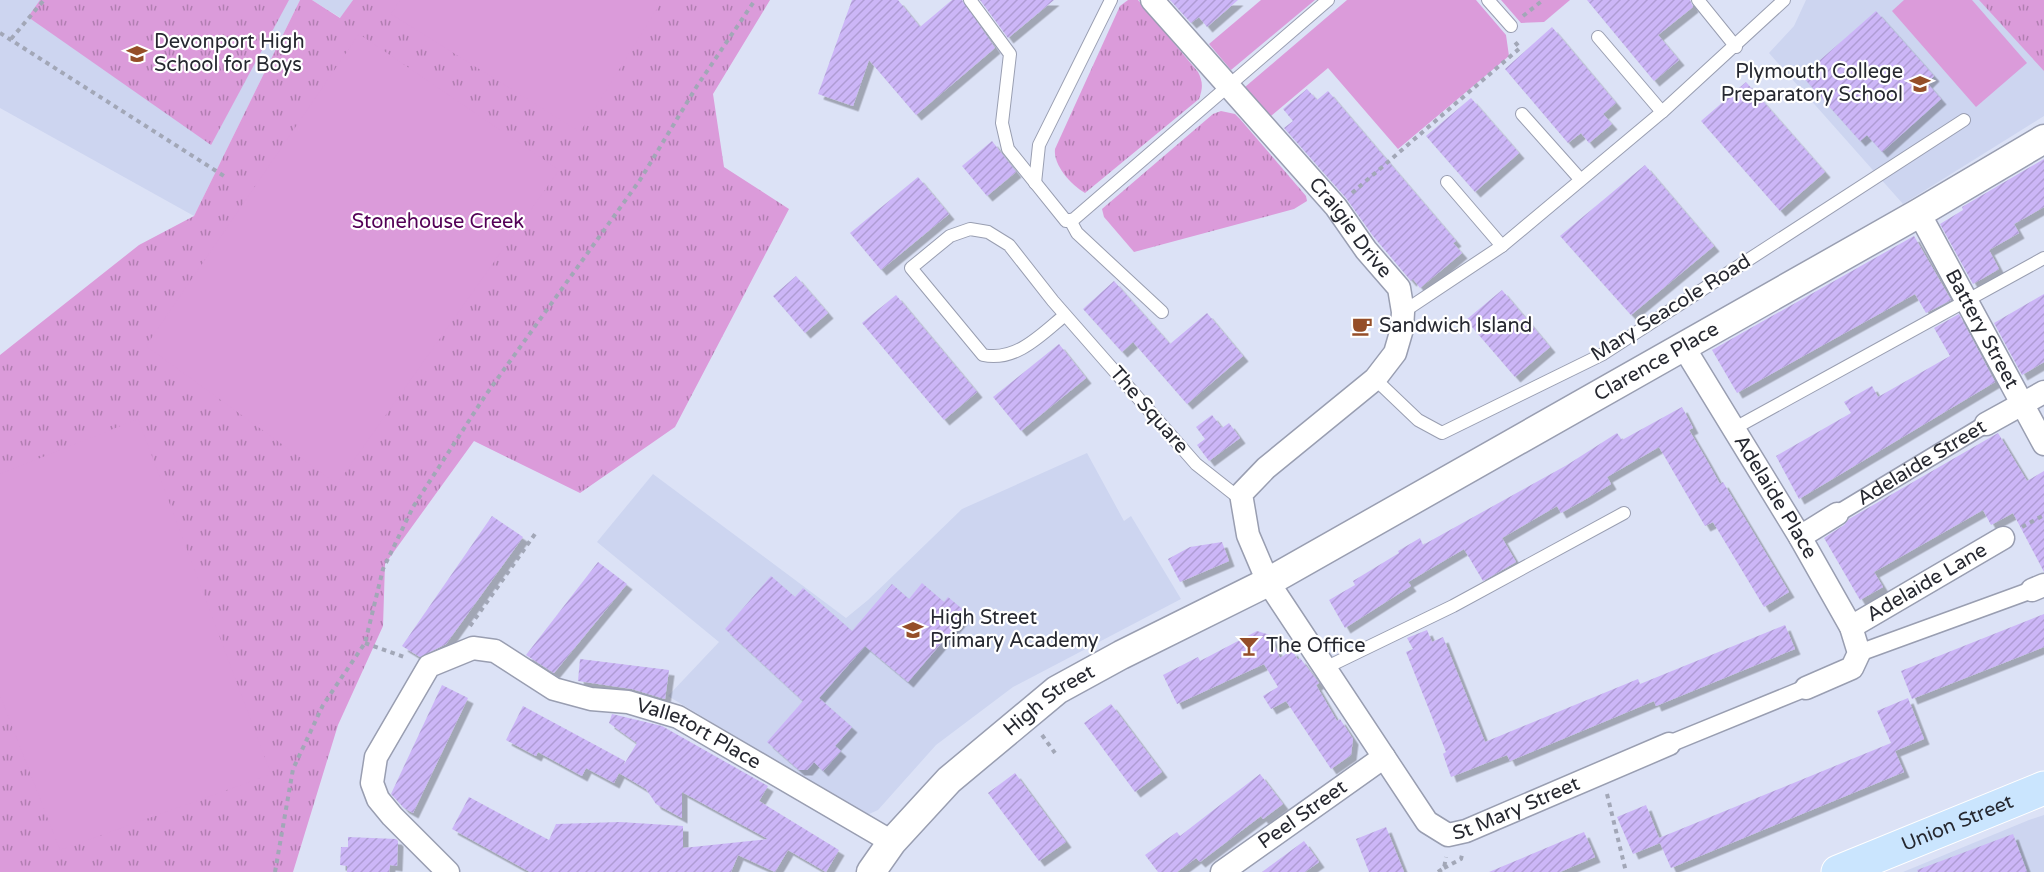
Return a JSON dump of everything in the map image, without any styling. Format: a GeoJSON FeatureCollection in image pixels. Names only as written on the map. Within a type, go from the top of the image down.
{"type":"FeatureCollection","features":[{"type":"Feature","properties":{"kind":"main road","name":"Union Street"},"geometry":{"type":"LineString","coordinates":[[1838,872],[2044,788]]}},
{"type":"Feature","properties":{"kind":"street","name":"Craigie Drive"},"geometry":{"type":"LineString","coordinates":[[1152,0],[1226,86],[1336,207],[1366,250],[1399,288],[1403,312],[1402,330],[1395,353],[1375,379],[1266,468],[1241,494]]}},
{"type":"Feature","properties":{"kind":"street","name":"Clarence Place"},"geometry":{"type":"LineString","coordinates":[[1268,582],[1919,213],[2044,139]]}},
{"type":"Feature","properties":{"kind":"street","name":"Battery Street"},"geometry":{"type":"LineString","coordinates":[[1919,213],[2044,444]]}},
{"type":"Feature","properties":{"kind":"street","name":"Adelaide Place"},"geometry":{"type":"LineString","coordinates":[[1683,346],[1800,537],[1851,627],[1859,653]]}},
{"type":"Feature","properties":{"kind":"street","name":"Adelaide Street"},"geometry":{"type":"LineString","coordinates":[[1800,537],[1986,424],[2044,392]]}},
{"type":"Feature","properties":{"kind":"street"},"geometry":{"type":"LineString","coordinates":[[1241,494],[1248,535],[1268,582]]}},
{"type":"Feature","properties":{"kind":"street","name":"Adelaide Lane"},"geometry":{"type":"LineString","coordinates":[[1851,627],[2003,538]]}},
{"type":"Feature","properties":{"kind":"street","name":"St Mary Street"},"geometry":{"type":"LineString","coordinates":[[1268,582],[1427,822],[1448,835],[1466,831],[1602,771],[1806,688]]}},
{"type":"Feature","properties":{"kind":"street","name":"High Street"},"geometry":{"type":"LineString","coordinates":[[871,872],[892,842],[948,780],[1057,690],[1121,655],[1268,582]]}},
{"type":"Feature","properties":{"kind":"street"},"geometry":{"type":"LineString","coordinates":[[1806,688],[1852,668],[1859,653],[2038,587]]}},
{"type":"Feature","properties":{"kind":"street","name":"Valletort Place"},"geometry":{"type":"LineString","coordinates":[[438,662],[473,648],[495,651],[554,689],[591,699],[628,702],[678,717],[892,842]]}},
{"type":"Feature","properties":{"kind":"street"},"geometry":{"type":"LineString","coordinates":[[438,662],[376,757],[372,783],[378,799],[448,872]]}},
{"type":"Feature","properties":{"kind":"street","name":"Peel Street"},"geometry":{"type":"LineString","coordinates":[[1222,872],[1384,757]]}},
{"type":"Feature","properties":{"kind":"lane"},"geometry":{"type":"LineString","coordinates":[[970,0],[1010,54],[1002,123],[1008,149],[1066,221],[1074,219],[1328,0]]}},
{"type":"Feature","properties":{"kind":"lane"},"geometry":{"type":"LineString","coordinates":[[1035,183],[1039,145],[1111,0]]}},
{"type":"Feature","properties":{"kind":"lane"},"geometry":{"type":"LineString","coordinates":[[1488,0],[1511,26]]}},
{"type":"Feature","properties":{"kind":"lane"},"geometry":{"type":"LineString","coordinates":[[1698,0],[1736,47]]}},
{"type":"Feature","properties":{"kind":"lane"},"geometry":{"type":"LineString","coordinates":[[1403,312],[1502,246],[1662,112],[1736,47],[1784,0]]}},
{"type":"Feature","properties":{"kind":"lane"},"geometry":{"type":"LineString","coordinates":[[1598,37],[1662,112]]}},
{"type":"Feature","properties":{"kind":"lane"},"geometry":{"type":"LineString","coordinates":[[1522,114],[1580,179]]}},
{"type":"Feature","properties":{"kind":"lane","name":"Mary Seacole Road"},"geometry":{"type":"LineString","coordinates":[[1375,379],[1418,420],[1442,433],[1603,354],[1964,120]]}},
{"type":"Feature","properties":{"kind":"lane"},"geometry":{"type":"LineString","coordinates":[[1447,182],[1502,246]]}},
{"type":"Feature","properties":{"kind":"lane"},"geometry":{"type":"LineString","coordinates":[[1070,220],[1077,233],[1162,312]]}},
{"type":"Feature","properties":{"kind":"lane","name":"The Square"},"geometry":{"type":"LineString","coordinates":[[1065,315],[1013,354],[998,358],[983,355],[911,268],[950,236],[970,229],[988,232],[1010,245],[1065,315],[1196,464],[1234,494],[1241,494]]}},
{"type":"Feature","properties":{"kind":"lane"},"geometry":{"type":"LineString","coordinates":[[1735,428],[2044,258]]}},
{"type":"Feature","properties":{"kind":"lane"},"geometry":{"type":"LineString","coordinates":[[1325,668],[1453,606],[1624,513]]}},
{"type":"Feature","properties":{"kind":"path"},"geometry":{"type":"LineString","coordinates":[[10,39],[44,0]]}},
{"type":"Feature","properties":{"kind":"path"},"geometry":{"type":"LineString","coordinates":[[275,872],[293,769],[323,705],[365,643],[382,569],[413,507],[485,396],[640,180],[697,86],[755,0]]}},
{"type":"Feature","properties":{"kind":"path"},"geometry":{"type":"LineString","coordinates":[[1336,207],[1520,48],[1506,30],[1544,0]]}},
{"type":"Feature","properties":{"kind":"path"},"geometry":{"type":"LineString","coordinates":[[0,33],[224,176]]}},
{"type":"Feature","properties":{"kind":"path"},"geometry":{"type":"LineString","coordinates":[[365,643],[438,662],[535,534]]}},
{"type":"Feature","properties":{"kind":"path"},"geometry":{"type":"LineString","coordinates":[[1602,771],[1626,872]]}},
{"type":"Feature","properties":{"kind":"shaded area","name":"Devonport High School for Boys"},"geometry":{"type":"Polygon","coordinates":[[[0,0],[300,0],[194,216],[0,108],[0,0]]]}},
{"type":"Feature","properties":{"kind":"shaded area","name":"Devonport High School for Boys"},"geometry":{"type":"Polygon","coordinates":[[[312,0],[353,0],[341,18],[312,0]]]}},
{"type":"Feature","properties":{"kind":"shaded area","name":"Plymouth College Preparatory School"},"geometry":{"type":"Polygon","coordinates":[[[1806,0],[2044,0],[2044,116],[1903,204],[1769,53],[1794,26],[1806,0]]]}},
{"type":"Feature","properties":{"kind":"shaded area","name":"High Street Primary Academy"},"geometry":{"type":"Polygon","coordinates":[[[1087,453],[1124,521],[1131,516],[1181,599],[1013,687],[936,745],[878,810],[867,815],[668,696],[719,642],[597,542],[653,474],[846,618],[868,600],[962,509],[1087,453]]]}},
{"type":"Feature","properties":{"kind":"shaded area"},"geometry":{"type":"Polygon","coordinates":[[[2044,815],[2044,872],[1903,872],[2029,820],[2044,815]]]}},
{"type":"Feature","properties":{"kind":"green space"},"geometry":{"type":"Polygon","coordinates":[[[40,0],[289,0],[211,145],[28,17],[40,0]]]}},
{"type":"Feature","properties":{"kind":"green space","name":"Stonehouse Creek"},"geometry":{"type":"Polygon","coordinates":[[[300,0],[312,0],[340,18],[353,0],[770,0],[713,94],[724,167],[789,209],[675,427],[580,493],[474,441],[385,564],[383,626],[338,725],[293,872],[0,872],[0,355],[139,245],[194,216],[300,0]]]}},
{"type":"Feature","properties":{"kind":"green space"},"geometry":{"type":"Polygon","coordinates":[[[400,0],[653,0],[660,4],[580,132],[391,14],[400,0]]]}},
{"type":"Feature","properties":{"kind":"green space"},"geometry":{"type":"Polygon","coordinates":[[[1128,0],[1138,0],[1198,72],[1202,82],[1201,92],[1199,99],[1085,193],[1064,174],[1057,162],[1055,149],[1120,6],[1128,0]]]}},
{"type":"Feature","properties":{"kind":"green space"},"geometry":{"type":"Polygon","coordinates":[[[1261,0],[1315,0],[1231,70],[1209,44],[1261,0]]]}},
{"type":"Feature","properties":{"kind":"green space"},"geometry":{"type":"Polygon","coordinates":[[[1347,0],[1476,0],[1506,35],[1509,56],[1398,149],[1328,68],[1271,116],[1245,87],[1347,0]]]}},
{"type":"Feature","properties":{"kind":"green space"},"geometry":{"type":"Polygon","coordinates":[[[1501,0],[1570,0],[1544,22],[1521,23],[1501,0]]]}},
{"type":"Feature","properties":{"kind":"green space"},"geometry":{"type":"Polygon","coordinates":[[[1904,0],[1972,0],[2027,63],[1976,107],[1892,11],[1904,0]]]}},
{"type":"Feature","properties":{"kind":"green space"},"geometry":{"type":"Polygon","coordinates":[[[1979,0],[2044,0],[2044,71],[1979,0]]]}},
{"type":"Feature","properties":{"kind":"green space"},"geometry":{"type":"Polygon","coordinates":[[[359,34],[559,170],[337,484],[146,346],[359,34]]]}},
{"type":"Feature","properties":{"kind":"green space"},"geometry":{"type":"Polygon","coordinates":[[[1221,111],[1235,114],[1240,119],[1306,196],[1307,201],[1294,209],[1134,252],[1104,217],[1102,209],[1213,114],[1221,111]]]}},
{"type":"Feature","properties":{"kind":"green space"},"geometry":{"type":"Polygon","coordinates":[[[138,419],[271,774],[60,850],[0,695],[0,474],[138,419]]]}},
{"type":"Feature","properties":{"kind":"building"},"geometry":{"type":"Polygon","coordinates":[[[852,0],[898,0],[920,27],[952,0],[962,0],[995,48],[916,115],[869,60],[853,106],[818,94],[852,0]]]}},
{"type":"Feature","properties":{"kind":"building"},"geometry":{"type":"Polygon","coordinates":[[[980,0],[1054,0],[1008,38],[980,0]]]}},
{"type":"Feature","properties":{"kind":"building"},"geometry":{"type":"Polygon","coordinates":[[[1170,0],[1238,0],[1207,27],[1199,17],[1191,23],[1170,0]]]}},
{"type":"Feature","properties":{"kind":"building"},"geometry":{"type":"Polygon","coordinates":[[[1587,0],[1690,0],[1693,7],[1658,35],[1679,60],[1654,81],[1587,0]]]}},
{"type":"Feature","properties":{"kind":"building"},"geometry":{"type":"Polygon","coordinates":[[[1876,11],[1934,76],[1927,83],[1941,99],[1882,152],[1867,135],[1860,141],[1802,76],[1876,11]]]}},
{"type":"Feature","properties":{"kind":"building"},"geometry":{"type":"Polygon","coordinates":[[[1552,27],[1616,103],[1603,114],[1612,124],[1589,143],[1581,133],[1568,143],[1505,69],[1552,27]]]}},
{"type":"Feature","properties":{"kind":"building"},"geometry":{"type":"Polygon","coordinates":[[[1746,82],[1825,172],[1780,211],[1701,121],[1746,82]]]}},
{"type":"Feature","properties":{"kind":"building"},"geometry":{"type":"Polygon","coordinates":[[[1307,89],[1317,100],[1328,91],[1456,241],[1453,243],[1462,253],[1420,288],[1413,279],[1411,281],[1373,236],[1346,198],[1284,128],[1293,121],[1283,109],[1307,89]]]}},
{"type":"Feature","properties":{"kind":"building"},"geometry":{"type":"Polygon","coordinates":[[[1471,98],[1519,153],[1475,192],[1426,136],[1471,98]]]}},
{"type":"Feature","properties":{"kind":"building"},"geometry":{"type":"Polygon","coordinates":[[[992,141],[1016,172],[987,196],[962,166],[992,141]]]}},
{"type":"Feature","properties":{"kind":"building"},"geometry":{"type":"Polygon","coordinates":[[[2044,159],[2044,207],[2014,224],[2019,233],[1989,250],[1999,269],[1973,284],[1940,224],[1963,210],[1962,207],[2044,159]]]}},
{"type":"Feature","properties":{"kind":"building"},"geometry":{"type":"Polygon","coordinates":[[[1645,165],[1714,246],[1631,315],[1560,236],[1645,165]]]}},
{"type":"Feature","properties":{"kind":"building"},"geometry":{"type":"Polygon","coordinates":[[[918,177],[949,214],[881,270],[850,233],[918,177]]]}},
{"type":"Feature","properties":{"kind":"building"},"geometry":{"type":"Polygon","coordinates":[[[1914,236],[1951,300],[1926,313],[1915,294],[1737,393],[1712,350],[1914,236]]]}},
{"type":"Feature","properties":{"kind":"building"},"geometry":{"type":"Polygon","coordinates":[[[796,276],[828,313],[805,333],[773,296],[796,276]]]}},
{"type":"Feature","properties":{"kind":"building"},"geometry":{"type":"Polygon","coordinates":[[[1114,281],[1170,344],[1207,313],[1243,356],[1187,404],[1133,342],[1122,352],[1083,309],[1114,281]]]}},
{"type":"Feature","properties":{"kind":"building"},"geometry":{"type":"Polygon","coordinates":[[[1502,290],[1550,347],[1515,377],[1466,320],[1502,290]]]}},
{"type":"Feature","properties":{"kind":"building"},"geometry":{"type":"Polygon","coordinates":[[[2044,294],[2044,362],[2022,375],[1994,323],[2044,294]]]}},
{"type":"Feature","properties":{"kind":"building"},"geometry":{"type":"Polygon","coordinates":[[[896,295],[977,392],[944,420],[862,323],[896,295]]]}},
{"type":"Feature","properties":{"kind":"building"},"geometry":{"type":"Polygon","coordinates":[[[1959,314],[1995,382],[1799,499],[1776,456],[1851,413],[1844,402],[1872,386],[1878,397],[1950,356],[1934,328],[1959,314]]]}},
{"type":"Feature","properties":{"kind":"building"},"geometry":{"type":"Polygon","coordinates":[[[1059,344],[1086,378],[1021,431],[993,397],[1059,344]]]}},
{"type":"Feature","properties":{"kind":"building"},"geometry":{"type":"Polygon","coordinates":[[[1682,407],[1693,428],[1689,430],[1720,484],[1723,482],[1789,592],[1764,607],[1713,522],[1705,526],[1659,447],[1607,477],[1611,484],[1586,499],[1561,513],[1557,506],[1502,538],[1516,562],[1483,581],[1464,549],[1408,582],[1411,586],[1345,628],[1329,600],[1355,585],[1353,581],[1399,553],[1398,551],[1420,538],[1423,545],[1567,465],[1617,433],[1622,440],[1682,407]]]}},
{"type":"Feature","properties":{"kind":"building"},"geometry":{"type":"Polygon","coordinates":[[[1212,415],[1222,428],[1229,423],[1240,438],[1209,461],[1197,445],[1205,439],[1196,427],[1212,415]]]}},
{"type":"Feature","properties":{"kind":"building"},"geometry":{"type":"Polygon","coordinates":[[[1998,433],[2027,481],[2044,471],[2044,572],[2013,513],[1991,525],[1983,510],[1874,572],[1883,587],[1860,600],[1824,538],[1849,519],[1998,433]]]}},
{"type":"Feature","properties":{"kind":"building"},"geometry":{"type":"Polygon","coordinates":[[[492,516],[523,537],[446,644],[420,657],[402,646],[492,516]]]}},
{"type":"Feature","properties":{"kind":"building"},"geometry":{"type":"Polygon","coordinates":[[[1222,542],[1229,561],[1180,582],[1168,559],[1190,547],[1222,542]]]}},
{"type":"Feature","properties":{"kind":"building"},"geometry":{"type":"Polygon","coordinates":[[[598,562],[627,584],[554,673],[526,655],[598,562]]]}},
{"type":"Feature","properties":{"kind":"building"},"geometry":{"type":"Polygon","coordinates":[[[771,576],[795,597],[803,588],[852,631],[892,584],[909,599],[922,583],[944,602],[948,597],[967,613],[908,682],[865,646],[819,698],[852,727],[835,746],[841,751],[823,771],[814,762],[807,770],[799,770],[767,742],[803,701],[725,629],[771,576]]]}},
{"type":"Feature","properties":{"kind":"building"},"geometry":{"type":"Polygon","coordinates":[[[2044,614],[2044,647],[1912,699],[1901,671],[2044,614]]]}},
{"type":"Feature","properties":{"kind":"building"},"geometry":{"type":"Polygon","coordinates":[[[1785,625],[1795,649],[1656,706],[1654,701],[1510,761],[1507,755],[1451,777],[1443,754],[1446,752],[1406,652],[1413,649],[1407,638],[1427,630],[1432,642],[1443,637],[1485,742],[1638,679],[1640,684],[1785,625]]]}},
{"type":"Feature","properties":{"kind":"building"},"geometry":{"type":"Polygon","coordinates":[[[1257,631],[1270,635],[1280,658],[1292,650],[1298,660],[1300,658],[1319,683],[1316,685],[1337,721],[1340,719],[1353,739],[1351,755],[1331,769],[1286,701],[1271,709],[1263,696],[1278,687],[1264,664],[1177,704],[1163,675],[1198,657],[1200,661],[1257,631]]]}},
{"type":"Feature","properties":{"kind":"building"},"geometry":{"type":"Polygon","coordinates":[[[580,659],[669,670],[665,699],[632,689],[578,681],[580,659]]]}},
{"type":"Feature","properties":{"kind":"building"},"geometry":{"type":"Polygon","coordinates":[[[442,685],[468,698],[413,813],[404,808],[391,794],[442,685]]]}},
{"type":"Feature","properties":{"kind":"building"},"geometry":{"type":"Polygon","coordinates":[[[1908,698],[1924,739],[1895,751],[1904,772],[1671,868],[1660,843],[1633,854],[1617,817],[1646,805],[1659,838],[1891,743],[1877,711],[1908,698]]]}},
{"type":"Feature","properties":{"kind":"building"},"geometry":{"type":"Polygon","coordinates":[[[1111,704],[1162,772],[1135,792],[1084,723],[1111,704]]]}},
{"type":"Feature","properties":{"kind":"building"},"geometry":{"type":"Polygon","coordinates":[[[523,706],[625,761],[623,766],[637,743],[609,723],[612,714],[662,726],[768,786],[759,801],[839,850],[826,872],[788,850],[775,872],[738,855],[731,872],[530,872],[452,829],[469,797],[549,840],[556,824],[620,822],[683,826],[683,848],[768,839],[682,792],[682,818],[656,804],[646,789],[619,773],[614,783],[586,768],[582,776],[538,752],[536,756],[506,740],[523,706]]]}},
{"type":"Feature","properties":{"kind":"building"},"geometry":{"type":"Polygon","coordinates":[[[1015,773],[1066,842],[1039,861],[988,793],[1015,773]]]}},
{"type":"Feature","properties":{"kind":"building"},"geometry":{"type":"Polygon","coordinates":[[[1260,774],[1283,804],[1263,819],[1261,816],[1200,862],[1196,858],[1177,872],[1158,872],[1145,855],[1177,832],[1180,836],[1260,774]]]}},
{"type":"Feature","properties":{"kind":"building"},"geometry":{"type":"Polygon","coordinates":[[[1386,827],[1404,872],[1369,872],[1356,839],[1386,827]]]}},
{"type":"Feature","properties":{"kind":"building"},"geometry":{"type":"Polygon","coordinates":[[[1584,832],[1595,857],[1560,872],[1489,872],[1584,832]]]}},
{"type":"Feature","properties":{"kind":"building"},"geometry":{"type":"Polygon","coordinates":[[[2013,834],[2027,872],[1918,872],[1917,870],[2013,834]]]}},
{"type":"Feature","properties":{"kind":"building"},"geometry":{"type":"Polygon","coordinates":[[[348,837],[396,839],[398,841],[397,866],[390,865],[389,872],[347,872],[347,866],[340,865],[341,847],[348,847],[348,837]]]}},
{"type":"Feature","properties":{"kind":"building"},"geometry":{"type":"Polygon","coordinates":[[[1304,841],[1319,862],[1305,872],[1262,872],[1304,841]]]}},
{"type":"Feature","properties":{"kind":"place","name":"Devonport High School for Boys"},"geometry":{"type":"Point","coordinates":[137,54]}},
{"type":"Feature","properties":{"kind":"place","name":"Plymouth College Preparatory School"},"geometry":{"type":"Point","coordinates":[1920,84]}},
{"type":"Feature","properties":{"kind":"place","name":"Sandwich Island"},"geometry":{"type":"Point","coordinates":[1362,326]}},
{"type":"Feature","properties":{"kind":"place","name":"High Street Primary Academy"},"geometry":{"type":"Point","coordinates":[913,630]}},
{"type":"Feature","properties":{"kind":"place","name":"The Office"},"geometry":{"type":"Point","coordinates":[1249,646]}}]}
